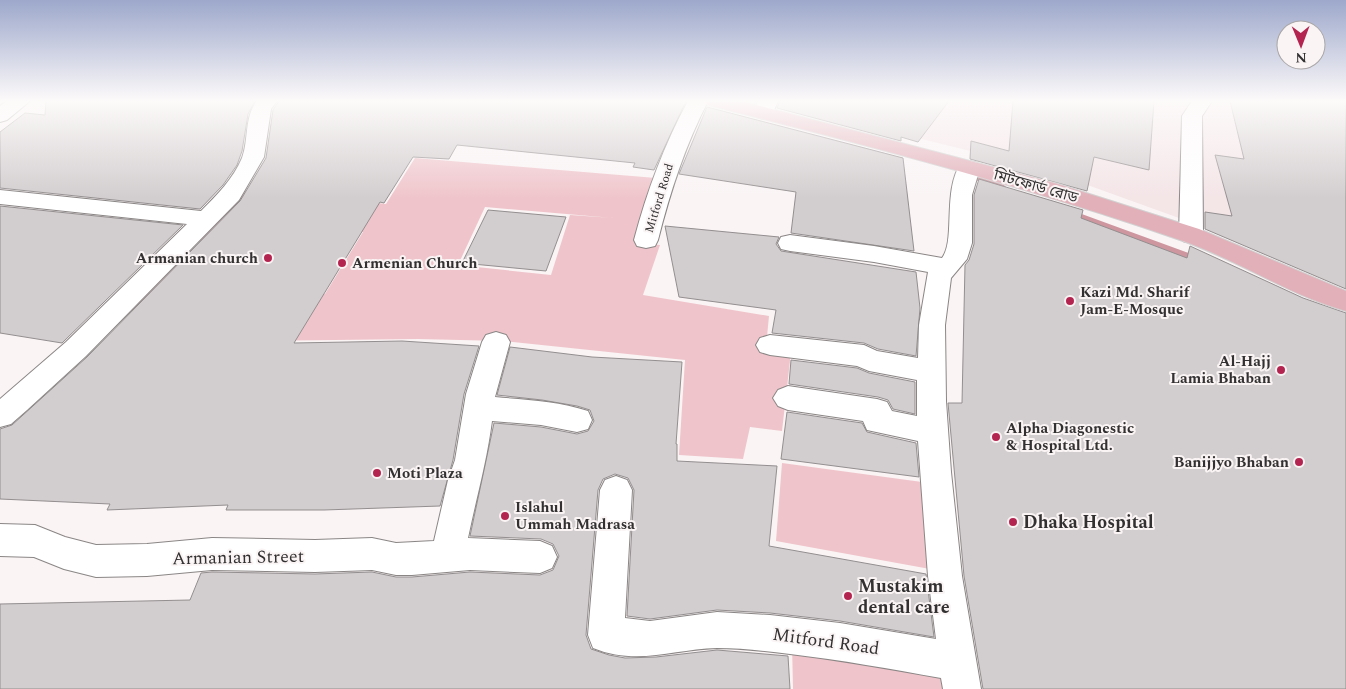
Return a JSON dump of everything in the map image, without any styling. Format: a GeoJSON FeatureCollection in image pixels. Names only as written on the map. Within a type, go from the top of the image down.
{"type":"FeatureCollection","features":[{"type":"Feature","properties":{"kind":"main road","name":"মিটফোর্ড রোড"},"geometry":{"type":"LineString","coordinates":[[853,133],[969,168],[1050,189],[1191,235],[1346,302]]}},
{"type":"Feature","properties":{"kind":"street"},"geometry":{"type":"LineString","coordinates":[[0,415],[18,402],[76,349],[230,195],[253,156],[256,133]]}},
{"type":"Feature","properties":{"kind":"street","name":"Mitford Road"},"geometry":{"type":"LineString","coordinates":[[646,240],[664,174],[682,133]]}},
{"type":"Feature","properties":{"kind":"street"},"geometry":{"type":"LineString","coordinates":[[1191,235],[1192,133]]}},
{"type":"Feature","properties":{"kind":"street","name":"Mitford Road"},"geometry":{"type":"LineString","coordinates":[[616,490],[606,635],[650,639],[717,630],[770,633],[840,641],[961,675],[945,576],[932,431],[932,326],[939,274],[955,259],[960,243],[961,195],[969,168]]}},
{"type":"Feature","properties":{"kind":"street"},"geometry":{"type":"LineString","coordinates":[[0,197],[207,219]]}},
{"type":"Feature","properties":{"kind":"street"},"geometry":{"type":"LineString","coordinates":[[790,243],[874,254],[946,268]]}},
{"type":"Feature","properties":{"kind":"street"},"geometry":{"type":"LineString","coordinates":[[448,556],[464,480],[471,460],[481,394],[496,342]]}},
{"type":"Feature","properties":{"kind":"street"},"geometry":{"type":"LineString","coordinates":[[770,345],[864,356],[869,360],[932,372]]}},
{"type":"Feature","properties":{"kind":"street"},"geometry":{"type":"LineString","coordinates":[[788,398],[877,411],[878,421],[932,431]]}},
{"type":"Feature","properties":{"kind":"street"},"geometry":{"type":"LineString","coordinates":[[480,408],[541,414],[577,420]]}},
{"type":"Feature","properties":{"kind":"street","name":"Armanian Street"},"geometry":{"type":"LineString","coordinates":[[0,540],[35,542],[64,553],[96,561],[147,560],[212,554],[315,556],[372,554],[412,559],[470,554],[540,557]]}},
{"type":"Feature","properties":{"kind":"shaded area"},"geometry":{"type":"Polygon","coordinates":[[[898,133],[1346,133],[1346,278],[1043,169],[898,133]]]}},
{"type":"Feature","properties":{"kind":"shaded area"},"geometry":{"type":"Polygon","coordinates":[[[415,158],[656,178],[640,243],[660,245],[643,295],[769,316],[766,347],[791,352],[782,431],[750,427],[743,459],[679,455],[685,360],[503,341],[417,339],[254,341],[200,314],[122,310],[239,190],[295,192],[386,204],[415,158]],[[485,207],[458,265],[551,275],[570,215],[609,218],[485,207]],[[238,221],[214,237],[198,242],[188,249],[190,279],[325,294],[363,232],[238,221]]]}},
{"type":"Feature","properties":{"kind":"shaded area"},"geometry":{"type":"Polygon","coordinates":[[[782,463],[922,482],[930,569],[776,541],[782,463]]]}},
{"type":"Feature","properties":{"kind":"shaded area"},"geometry":{"type":"Polygon","coordinates":[[[792,644],[951,666],[954,689],[793,689],[792,644]]]}},
{"type":"Feature","properties":{"kind":"building"},"geometry":{"type":"Polygon","coordinates":[[[0,133],[245,133],[237,165],[223,185],[200,209],[0,188],[0,133]]]}},
{"type":"Feature","properties":{"kind":"building"},"geometry":{"type":"Polygon","coordinates":[[[270,133],[671,133],[654,170],[633,167],[635,163],[457,145],[449,159],[413,157],[384,203],[380,202],[294,343],[402,341],[479,346],[464,394],[453,460],[440,506],[324,510],[226,510],[228,505],[107,510],[110,504],[0,499],[0,429],[12,425],[87,357],[240,201],[266,158],[270,133]]]}},
{"type":"Feature","properties":{"kind":"building"},"geometry":{"type":"Polygon","coordinates":[[[696,133],[808,133],[903,158],[914,251],[791,233],[796,192],[679,174],[696,133]]]}},
{"type":"Feature","properties":{"kind":"building"},"geometry":{"type":"Polygon","coordinates":[[[872,133],[925,133],[918,142],[901,137],[901,141],[872,133]]]}},
{"type":"Feature","properties":{"kind":"building"},"geometry":{"type":"Polygon","coordinates":[[[1010,133],[1152,133],[1149,170],[1094,157],[1087,191],[970,159],[971,141],[1009,151],[1010,133]]]}},
{"type":"Feature","properties":{"kind":"building"},"geometry":{"type":"Polygon","coordinates":[[[1238,133],[1346,133],[1346,289],[1205,229],[1205,212],[1232,216],[1215,155],[1244,159],[1238,133]]]}},
{"type":"Feature","properties":{"kind":"building"},"geometry":{"type":"Polygon","coordinates":[[[979,179],[1083,210],[1081,218],[1187,258],[1190,246],[1303,298],[1346,313],[1346,689],[983,689],[964,576],[948,403],[962,403],[965,265],[969,260],[974,244],[974,195],[979,179]]]}},
{"type":"Feature","properties":{"kind":"building"},"geometry":{"type":"Polygon","coordinates":[[[0,206],[183,225],[62,343],[0,333],[0,206]]]}},
{"type":"Feature","properties":{"kind":"building"},"geometry":{"type":"Polygon","coordinates":[[[488,210],[566,217],[546,271],[462,263],[488,210]]]}},
{"type":"Feature","properties":{"kind":"building"},"geometry":{"type":"Polygon","coordinates":[[[665,226],[779,237],[776,244],[781,251],[916,272],[920,308],[916,356],[878,349],[864,343],[772,333],[776,310],[679,297],[665,226]]]}},
{"type":"Feature","properties":{"kind":"building"},"geometry":{"type":"Polygon","coordinates":[[[510,347],[592,357],[682,362],[676,444],[677,461],[777,466],[769,546],[926,574],[934,637],[840,621],[770,613],[717,610],[650,619],[627,616],[634,490],[628,478],[615,474],[603,479],[598,490],[586,635],[591,649],[625,658],[656,657],[717,650],[788,656],[790,689],[0,689],[0,604],[190,600],[201,573],[212,572],[315,574],[372,572],[396,577],[412,577],[470,572],[540,575],[553,570],[559,556],[553,544],[541,539],[470,536],[494,423],[541,427],[577,434],[588,431],[594,421],[590,410],[577,406],[497,395],[510,347]]]}},
{"type":"Feature","properties":{"kind":"building"},"geometry":{"type":"Polygon","coordinates":[[[791,360],[857,368],[869,373],[915,382],[915,414],[893,409],[888,400],[878,397],[789,384],[791,360]]]}},
{"type":"Feature","properties":{"kind":"building"},"geometry":{"type":"Polygon","coordinates":[[[787,412],[862,423],[867,432],[916,443],[919,477],[781,459],[787,412]]]}},
{"type":"Feature","properties":{"kind":"waterway"},"geometry":{"type":"LineString","coordinates":[[966,177],[966,173],[1001,187]]}},
{"type":"Feature","properties":{"kind":"waterway"},"geometry":{"type":"LineString","coordinates":[[1068,212],[1201,261]]}},
{"type":"Feature","properties":{"kind":"place","name":"Armanian church"},"geometry":{"type":"Point","coordinates":[268,258]}},
{"type":"Feature","properties":{"kind":"place","name":"Armenian Church"},"geometry":{"type":"Point","coordinates":[342,263]}},
{"type":"Feature","properties":{"kind":"place","name":"Kazi Md. Sharif Jam-E-Mosque"},"geometry":{"type":"Point","coordinates":[1070,301]}},
{"type":"Feature","properties":{"kind":"place","name":"Al-Hajj Lamia Bhaban"},"geometry":{"type":"Point","coordinates":[1281,370]}},
{"type":"Feature","properties":{"kind":"place","name":"Alpha Diagonestic & Hospital Ltd."},"geometry":{"type":"Point","coordinates":[996,437]}},
{"type":"Feature","properties":{"kind":"place","name":"Banijjyo Bhaban"},"geometry":{"type":"Point","coordinates":[1299,462]}},
{"type":"Feature","properties":{"kind":"place","name":"Moti Plaza"},"geometry":{"type":"Point","coordinates":[377,473]}},
{"type":"Feature","properties":{"kind":"place","name":"Islahul Ummah Madrasa"},"geometry":{"type":"Point","coordinates":[505,516]}},
{"type":"Feature","properties":{"kind":"place","name":"Dhaka Hospital"},"geometry":{"type":"Point","coordinates":[1013,522]}},
{"type":"Feature","properties":{"kind":"place","name":"Mustakim dental care"},"geometry":{"type":"Point","coordinates":[848,596]}}]}
